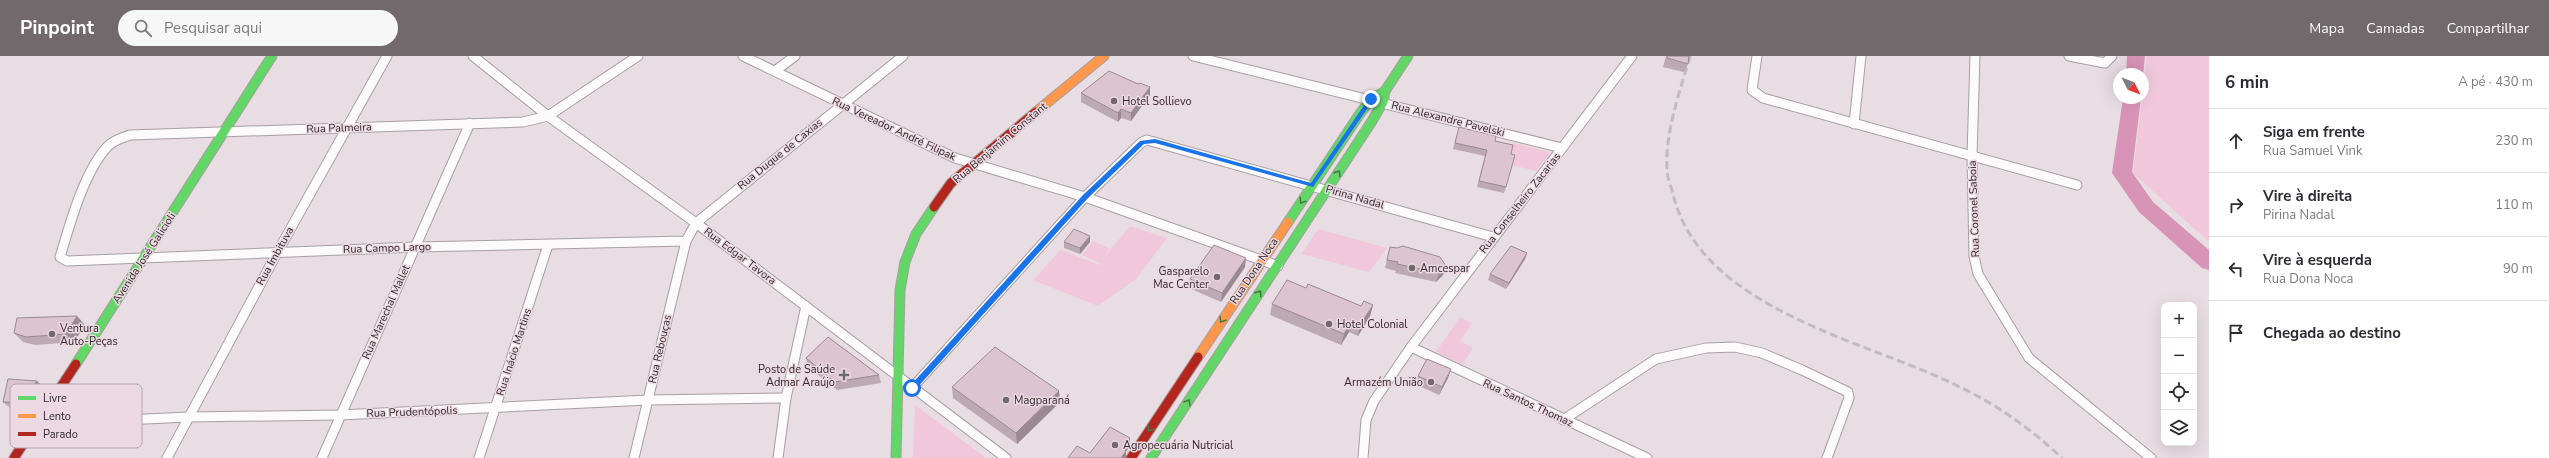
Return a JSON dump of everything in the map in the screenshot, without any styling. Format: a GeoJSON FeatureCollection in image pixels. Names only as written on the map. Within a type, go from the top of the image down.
{"type":"FeatureCollection","features":[{"type":"Feature","properties":{"kind":"main road","name":"Avenida José Galicioli"},"geometry":{"type":"LineString","coordinates":[[64,384],[272,56]]}},
{"type":"Feature","properties":{"kind":"main road","name":"Rua Benjamim Constant"},"geometry":{"type":"LineString","coordinates":[[896,458],[900,290],[905,262],[916,234],[935,204],[951,183],[972,164],[1104,56]]}},
{"type":"Feature","properties":{"kind":"main road","name":"Rua Dona Noca"},"geometry":{"type":"LineString","coordinates":[[1151,458],[1328,189],[1383,102],[1385,91],[1408,56]]}},
{"type":"Feature","properties":{"kind":"main road","name":"Rua Dona Noca"},"geometry":{"type":"LineString","coordinates":[[1130,458],[1371,99],[1385,91]]}},
{"type":"Feature","properties":{"kind":"main road"},"geometry":{"type":"LineString","coordinates":[[1183,381],[1197,387]]}},
{"type":"Feature","properties":{"kind":"main road","name":"Avenida José Galicioli"},"geometry":{"type":"LineString","coordinates":[[14,458],[21,448]]}},
{"type":"Feature","properties":{"kind":"street","name":"Rua Imbituva"},"geometry":{"type":"LineString","coordinates":[[167,458],[277,253],[387,56]]}},
{"type":"Feature","properties":{"kind":"street","name":"Rua Edgar Tavora"},"geometry":{"type":"LineString","coordinates":[[473,56],[548,116],[696,222],[898,378],[1006,458]]}},
{"type":"Feature","properties":{"kind":"street"},"geometry":{"type":"LineString","coordinates":[[548,116],[638,56]]}},
{"type":"Feature","properties":{"kind":"street","name":"Rua Vereador André Filipak"},"geometry":{"type":"LineString","coordinates":[[743,56],[841,105],[955,158],[1086,197],[1278,266]]}},
{"type":"Feature","properties":{"kind":"street"},"geometry":{"type":"LineString","coordinates":[[775,71],[795,56]]}},
{"type":"Feature","properties":{"kind":"street","name":"Rua Duque de Caxias"},"geometry":{"type":"LineString","coordinates":[[696,222],[903,56]]}},
{"type":"Feature","properties":{"kind":"street","name":"Rua Alexandre Pavelski"},"geometry":{"type":"LineString","coordinates":[[1193,56],[1371,99],[1562,148]]}},
{"type":"Feature","properties":{"kind":"street","name":"Rua Conselheiro Zacarias"},"geometry":{"type":"LineString","coordinates":[[1363,458],[1366,420],[1374,401],[1411,347],[1493,237],[1632,56]]}},
{"type":"Feature","properties":{"kind":"street"},"geometry":{"type":"LineString","coordinates":[[1757,56],[1752,90],[1756,94],[1854,124],[2077,185]]}},
{"type":"Feature","properties":{"kind":"street"},"geometry":{"type":"LineString","coordinates":[[1854,124],[1861,56]]}},
{"type":"Feature","properties":{"kind":"street","name":"Rua Coronel Saboia"},"geometry":{"type":"LineString","coordinates":[[1975,56],[1972,156],[1974,256],[1978,274],[2029,358],[2151,458]]}},
{"type":"Feature","properties":{"kind":"street"},"geometry":{"type":"LineString","coordinates":[[2069,56],[2105,63],[2110,60],[2112,56]]}},
{"type":"Feature","properties":{"kind":"street","name":"Rua Palmeira"},"geometry":{"type":"LineString","coordinates":[[66,261],[60,257],[66,236],[100,155],[115,140],[130,135],[523,122],[548,116]]}},
{"type":"Feature","properties":{"kind":"street","name":"Rua Marechal Mallet"},"geometry":{"type":"LineString","coordinates":[[322,458],[470,123]]}},
{"type":"Feature","properties":{"kind":"street","name":"Pirina Nadal"},"geometry":{"type":"LineString","coordinates":[[1086,197],[1142,142],[1147,140],[1328,189],[1493,237]]}},
{"type":"Feature","properties":{"kind":"street"},"geometry":{"type":"LineString","coordinates":[[912,388],[1086,197]]}},
{"type":"Feature","properties":{"kind":"street"},"geometry":{"type":"LineString","coordinates":[[686,241],[696,222]]}},
{"type":"Feature","properties":{"kind":"street","name":"Rua Campo Largo"},"geometry":{"type":"LineString","coordinates":[[66,261],[416,247],[686,241]]}},
{"type":"Feature","properties":{"kind":"street","name":"Rua Rebouças"},"geometry":{"type":"LineString","coordinates":[[634,458],[686,241]]}},
{"type":"Feature","properties":{"kind":"street","name":"Rua Inácio Martins"},"geometry":{"type":"LineString","coordinates":[[480,458],[548,245]]}},
{"type":"Feature","properties":{"kind":"street"},"geometry":{"type":"LineString","coordinates":[[778,458],[786,398],[806,306]]}},
{"type":"Feature","properties":{"kind":"street"},"geometry":{"type":"LineString","coordinates":[[1562,420],[1656,359],[1672,354],[1724,346],[1736,347],[1771,357],[1841,387],[1848,392],[1849,398],[1827,458]]}},
{"type":"Feature","properties":{"kind":"street","name":"Rua Santos Thomaz"},"geometry":{"type":"LineString","coordinates":[[1411,347],[1562,420],[1647,458]]}},
{"type":"Feature","properties":{"kind":"street","name":"Rua Prudentópolis"},"geometry":{"type":"LineString","coordinates":[[142,419],[340,415],[496,409],[648,400],[786,398]]}},
{"type":"Feature","properties":{"kind":"shaded area"},"geometry":{"type":"Polygon","coordinates":[[[2147,56],[2209,56],[2209,242],[2133,173],[2141,104],[2149,104],[2149,68],[2146,68],[2147,56]]]}},
{"type":"Feature","properties":{"kind":"shaded area"},"geometry":{"type":"Polygon","coordinates":[[[1513,143],[1548,152],[1549,155],[1536,171],[1511,165],[1509,160],[1513,143]]]}},
{"type":"Feature","properties":{"kind":"shaded area"},"geometry":{"type":"Polygon","coordinates":[[[1130,226],[1167,238],[1136,279],[1098,306],[1033,280],[1061,250],[1115,271],[1099,264],[1130,226]]]}},
{"type":"Feature","properties":{"kind":"shaded area"},"geometry":{"type":"Polygon","coordinates":[[[1318,229],[1387,248],[1369,272],[1302,254],[1318,229]]]}},
{"type":"Feature","properties":{"kind":"shaded area"},"geometry":{"type":"Polygon","coordinates":[[[1093,241],[1110,249],[1099,263],[1082,255],[1093,241]]]}},
{"type":"Feature","properties":{"kind":"shaded area"},"geometry":{"type":"Polygon","coordinates":[[[1460,317],[1472,323],[1460,341],[1473,348],[1462,365],[1436,352],[1460,317]]]}},
{"type":"Feature","properties":{"kind":"shaded area"},"geometry":{"type":"Polygon","coordinates":[[[915,405],[986,458],[913,458],[915,405]]]}},
{"type":"Feature","properties":{"kind":"building"},"geometry":{"type":"Polygon","coordinates":[[[1667,56],[1689,56],[1688,64],[1667,58],[1667,56]]]}},
{"type":"Feature","properties":{"kind":"building","name":"Hotel Sollievo"},"geometry":{"type":"Polygon","coordinates":[[[1109,71],[1138,84],[1140,83],[1150,87],[1131,113],[1121,109],[1118,113],[1081,93],[1109,71]]]}},
{"type":"Feature","properties":{"kind":"building"},"geometry":{"type":"Polygon","coordinates":[[[1459,127],[1496,136],[1495,141],[1513,145],[1511,154],[1515,155],[1506,187],[1479,181],[1487,150],[1455,143],[1459,127]]]}},
{"type":"Feature","properties":{"kind":"building"},"geometry":{"type":"Polygon","coordinates":[[[1074,229],[1090,236],[1080,248],[1064,242],[1074,229]]]}},
{"type":"Feature","properties":{"kind":"building","name":"Gasparelo Mac Center"},"geometry":{"type":"Polygon","coordinates":[[[1214,245],[1246,258],[1222,293],[1190,279],[1214,245]]]}},
{"type":"Feature","properties":{"kind":"building"},"geometry":{"type":"Polygon","coordinates":[[[1403,246],[1440,257],[1446,266],[1439,273],[1397,264],[1398,262],[1387,260],[1390,247],[1397,248],[1403,246]]]}},
{"type":"Feature","properties":{"kind":"building"},"geometry":{"type":"Polygon","coordinates":[[[1511,246],[1527,253],[1509,283],[1490,274],[1511,246]]]}},
{"type":"Feature","properties":{"kind":"building"},"geometry":{"type":"Polygon","coordinates":[[[1287,280],[1306,288],[1308,284],[1361,306],[1364,301],[1373,305],[1360,325],[1352,321],[1344,334],[1272,304],[1287,280]]]}},
{"type":"Feature","properties":{"kind":"building"},"geometry":{"type":"Polygon","coordinates":[[[77,316],[66,334],[26,337],[14,333],[17,318],[77,316]]]}},
{"type":"Feature","properties":{"kind":"building","name":"Posto de Saúde Admar Araújo"},"geometry":{"type":"Polygon","coordinates":[[[828,337],[879,375],[835,382],[806,358],[828,337]]]}},
{"type":"Feature","properties":{"kind":"building","name":"Magparaná"},"geometry":{"type":"Polygon","coordinates":[[[995,347],[1059,391],[1016,433],[952,387],[995,347]]]}},
{"type":"Feature","properties":{"kind":"building"},"geometry":{"type":"Polygon","coordinates":[[[1427,359],[1451,369],[1442,387],[1418,376],[1427,359]]]}},
{"type":"Feature","properties":{"kind":"building"},"geometry":{"type":"Polygon","coordinates":[[[8,379],[37,381],[35,384],[10,384],[10,402],[3,402],[8,379]]]}},
{"type":"Feature","properties":{"kind":"building"},"geometry":{"type":"Polygon","coordinates":[[[1110,427],[1130,438],[1123,449],[1126,451],[1121,458],[1068,458],[1077,446],[1090,453],[1110,427]]]}},
{"type":"Feature","properties":{"kind":"waterway"},"geometry":{"type":"LineString","coordinates":[[2135,68],[2136,56]]}},
{"type":"Feature","properties":{"kind":"waterway"},"geometry":{"type":"LineString","coordinates":[[2131,104],[2122,173],[2146,207],[2209,262]]}},
{"type":"Feature","properties":{"kind":"railway"},"geometry":{"type":"LineString","coordinates":[[1690,56],[1668,140],[1667,172],[1673,194],[1690,234],[1717,267],[1752,294],[1794,317],[1838,337],[1924,371],[1976,395],[2015,419],[2062,458]]}},
{"type":"Feature","properties":{"kind":"traffic: fast"},"geometry":{"type":"LineString","coordinates":[[76,364],[162,232],[272,56]]}},
{"type":"Feature","properties":{"kind":"traffic: fast"},"geometry":{"type":"LineString","coordinates":[[1288,222],[1359,115],[1371,99],[1385,91],[1408,56]]}},
{"type":"Feature","properties":{"kind":"traffic: fast"},"geometry":{"type":"LineString","coordinates":[[1151,458],[1372,121],[1383,102],[1385,91]]}},
{"type":"Feature","properties":{"kind":"traffic: fast"},"geometry":{"type":"LineString","coordinates":[[896,458],[900,290],[905,262],[916,234],[934,207]]}},
{"type":"Feature","properties":{"kind":"traffic: slow"},"geometry":{"type":"LineString","coordinates":[[1036,112],[1104,56]]}},
{"type":"Feature","properties":{"kind":"traffic: slow"},"geometry":{"type":"LineString","coordinates":[[1198,357],[1288,222]]}},
{"type":"Feature","properties":{"kind":"traffic: jam"},"geometry":{"type":"LineString","coordinates":[[934,207],[951,183],[1036,112]]}},
{"type":"Feature","properties":{"kind":"traffic: jam"},"geometry":{"type":"LineString","coordinates":[[1131,458],[1198,357]]}},
{"type":"Feature","properties":{"kind":"traffic: jam"},"geometry":{"type":"LineString","coordinates":[[63,384],[76,364]]}},
{"type":"Feature","properties":{"kind":"traffic: jam"},"geometry":{"type":"LineString","coordinates":[[14,458],[21,448]]}},
{"type":"Feature","properties":{"kind":"place","name":"Hotel Sollievo"},"geometry":{"type":"Point","coordinates":[1114,101]}},
{"type":"Feature","properties":{"kind":"place","name":"Amcespar"},"geometry":{"type":"Point","coordinates":[1412,268]}},
{"type":"Feature","properties":{"kind":"place","name":"Gasparelo Mac Center"},"geometry":{"type":"Point","coordinates":[1217,277]}},
{"type":"Feature","properties":{"kind":"place","name":"Hotel Colonial"},"geometry":{"type":"Point","coordinates":[1329,324]}},
{"type":"Feature","properties":{"kind":"place","name":"Ventura Auto-Peças"},"geometry":{"type":"Point","coordinates":[52,334]}},
{"type":"Feature","properties":{"kind":"place","name":"Posto de Saúde Admar Araújo"},"geometry":{"type":"Point","coordinates":[844,375]}},
{"type":"Feature","properties":{"kind":"place","name":"Armazém União"},"geometry":{"type":"Point","coordinates":[1431,382]}},
{"type":"Feature","properties":{"kind":"place","name":"Magparaná"},"geometry":{"type":"Point","coordinates":[1006,400]}},
{"type":"Feature","properties":{"kind":"place","name":"Agropecuária Nutricial"},"geometry":{"type":"Point","coordinates":[1115,445]}},
{"type":"Feature","properties":{"kind":"route"},"geometry":{"type":"LineString","coordinates":[[912,388],[1086,197],[1142,142],[1147,140],[1155,141],[1313,185],[1371,99]]}}]}
